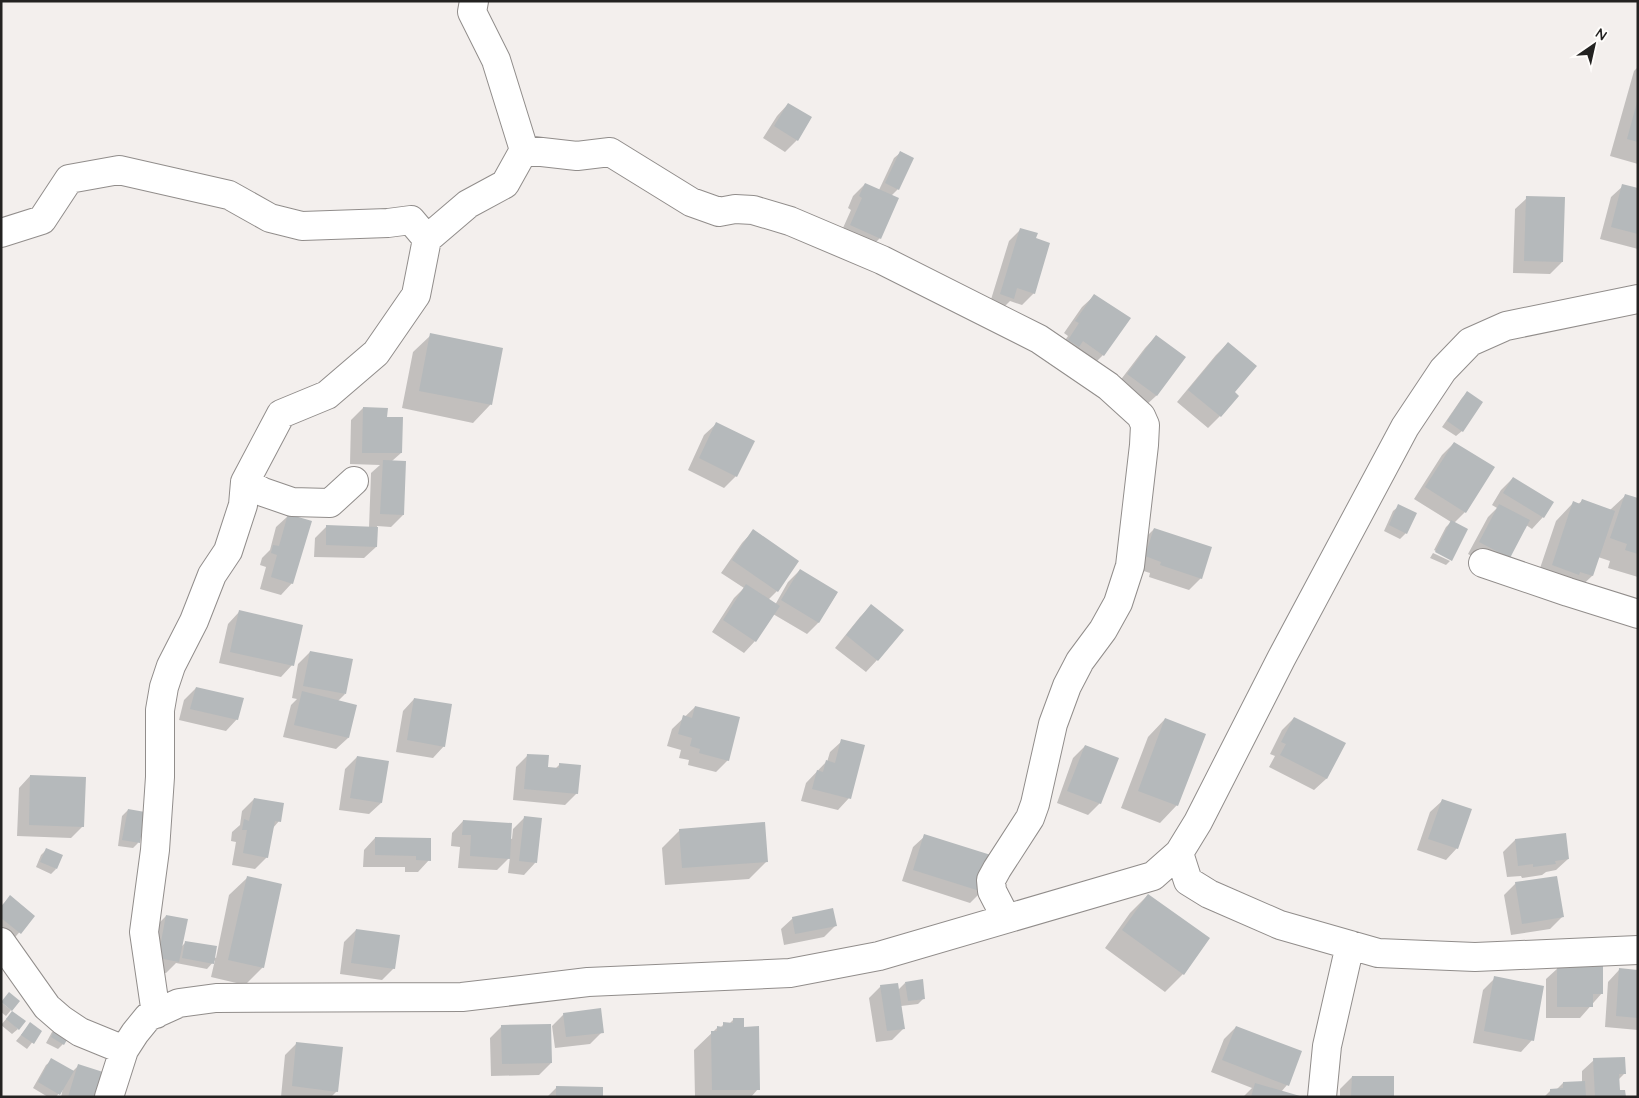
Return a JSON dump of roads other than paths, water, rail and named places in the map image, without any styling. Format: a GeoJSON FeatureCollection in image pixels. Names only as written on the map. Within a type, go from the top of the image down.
{"type":"FeatureCollection","features":[{"type":"Feature","properties":{"kind":"street"},"geometry":{"type":"LineString","coordinates":[[156,1014],[144,932],[155,850],[160,777],[160,710],[164,687],[171,666],[194,621],[212,575],[228,551],[243,505],[245,482],[281,414],[327,395],[376,353],[416,295],[427,239],[468,204],[505,184],[524,150],[496,60],[472,12],[474,1]]}},
{"type":"Feature","properties":{"kind":"street"},"geometry":{"type":"LineString","coordinates":[[524,150],[577,156],[610,152],[690,202],[719,212],[735,209],[753,210],[790,221],[882,260],[1039,339],[1108,386],[1141,416],[1144,425],[1144,445],[1130,566],[1118,604],[1103,630],[1080,660],[1067,686],[1053,724],[1035,804],[1030,818],[991,880],[992,891],[1006,918]]}},
{"type":"Feature","properties":{"kind":"street"},"geometry":{"type":"LineString","coordinates":[[1,233],[42,220],[69,179],[119,170],[229,195],[270,218],[302,226],[388,223],[411,220],[427,239]]}},
{"type":"Feature","properties":{"kind":"street"},"geometry":{"type":"LineString","coordinates":[[110,1097],[124,1050],[135,1033],[148,1018],[179,1003],[216,998],[462,997],[588,982],[790,973],[879,956],[1153,876],[1179,853],[1198,822],[1281,659],[1405,427],[1443,370],[1470,342],[1506,326],[1638,299]]}},
{"type":"Feature","properties":{"kind":"street"},"geometry":{"type":"LineString","coordinates":[[245,482],[263,492],[292,502],[330,503],[354,481]]}},
{"type":"Feature","properties":{"kind":"street"},"geometry":{"type":"LineString","coordinates":[[1484,563],[1638,614]]}},
{"type":"Feature","properties":{"kind":"street"},"geometry":{"type":"LineString","coordinates":[[1179,853],[1188,881],[1209,894],[1280,925],[1378,953],[1475,957],[1638,950]]}},
{"type":"Feature","properties":{"kind":"street"},"geometry":{"type":"LineString","coordinates":[[1,942],[47,1007],[80,1032],[124,1050]]}},
{"type":"Feature","properties":{"kind":"street"},"geometry":{"type":"LineString","coordinates":[[1322,1097],[1327,1046],[1350,945]]}}]}
